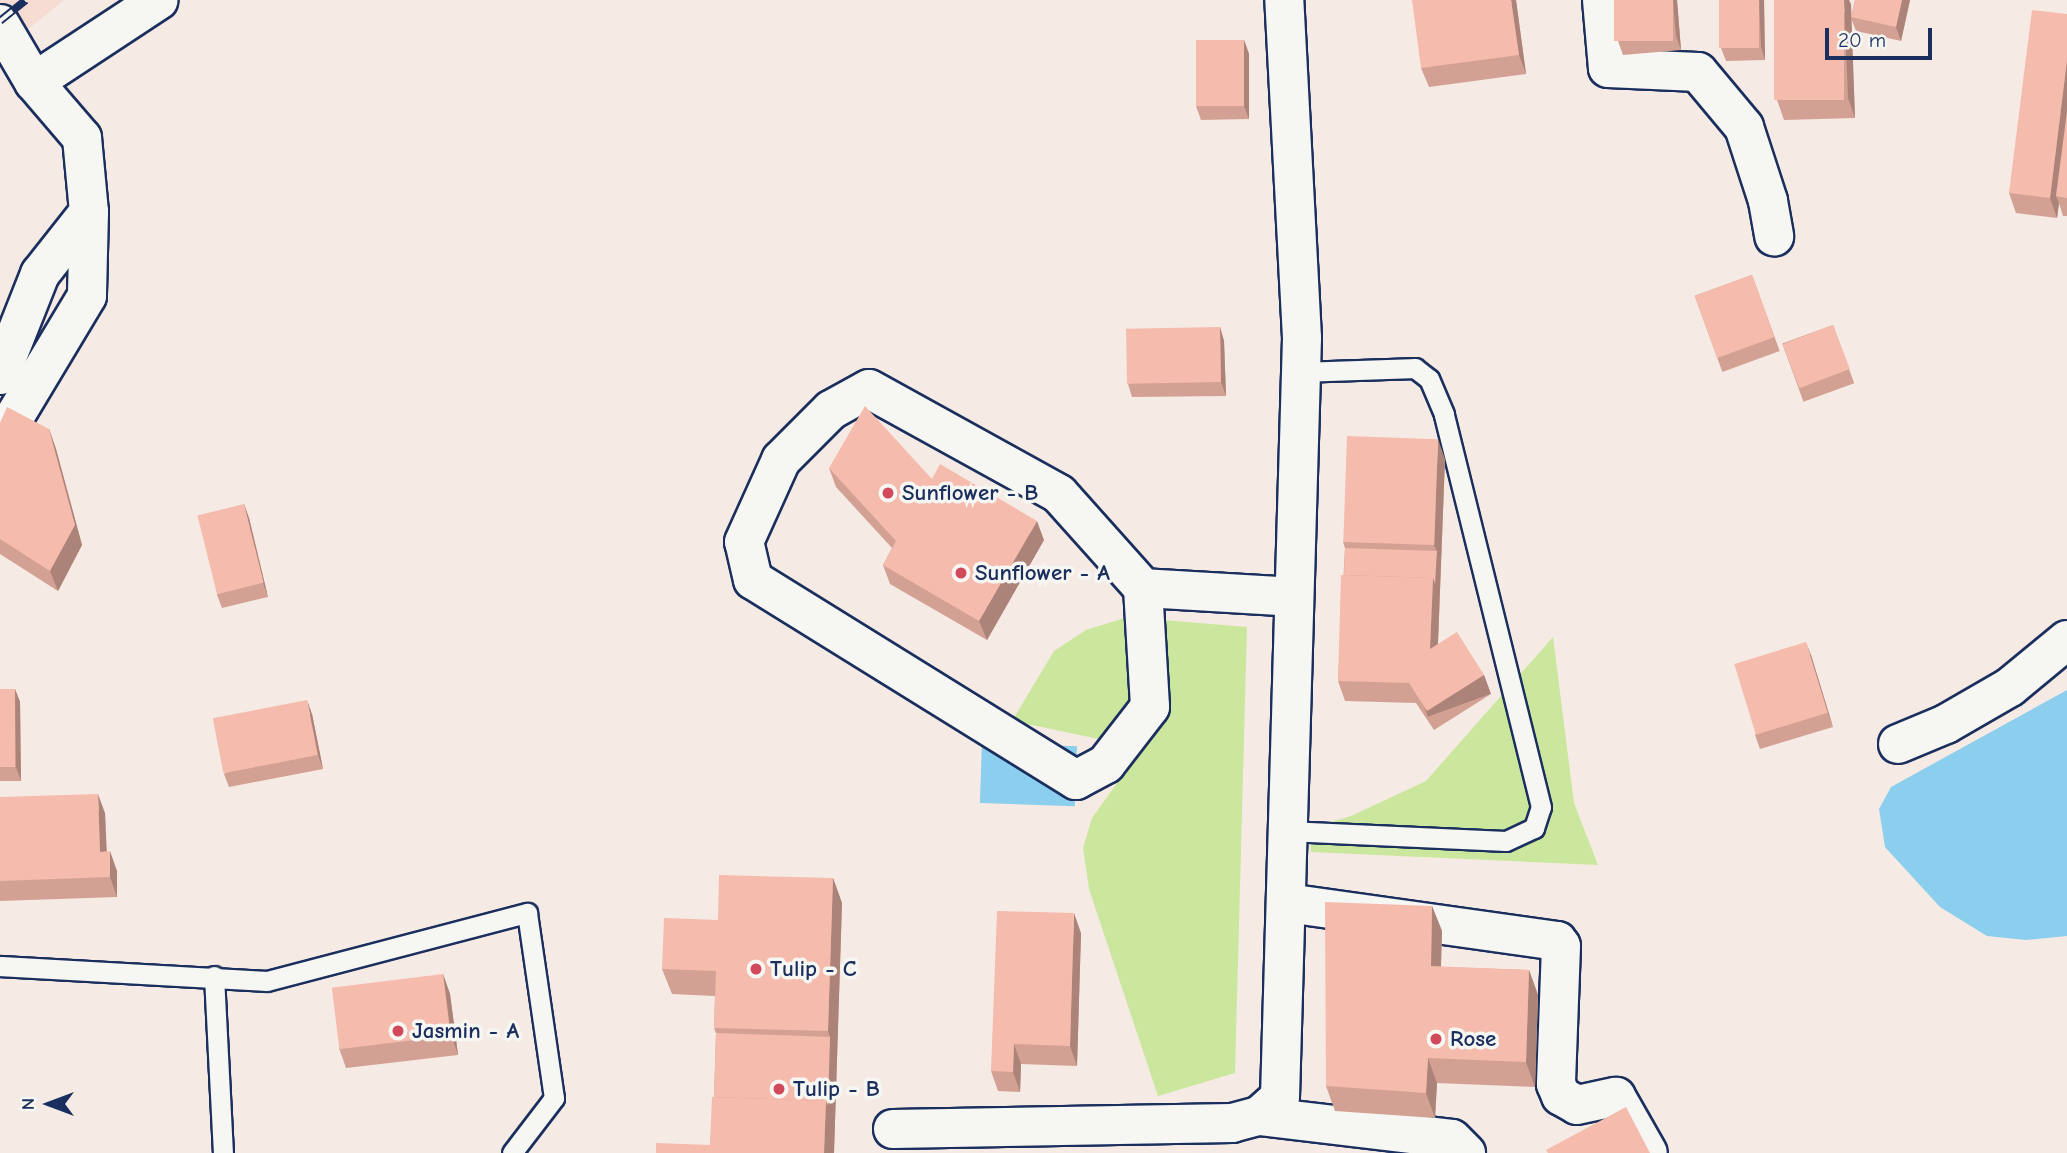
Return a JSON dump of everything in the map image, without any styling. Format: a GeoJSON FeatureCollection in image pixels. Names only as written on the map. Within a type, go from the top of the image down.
{"type":"FeatureCollection","features":[{"type":"Feature","properties":{"kind":"street"},"geometry":{"type":"LineString","coordinates":[[34,82],[159,0]]}},
{"type":"Feature","properties":{"kind":"street"},"geometry":{"type":"LineString","coordinates":[[1259,1116],[1280,1097],[1301,372],[1284,0]]}},
{"type":"Feature","properties":{"kind":"street"},"geometry":{"type":"LineString","coordinates":[[1602,0],[1608,68],[1698,72],[1744,127],[1768,201],[1774,236]]}},
{"type":"Feature","properties":{"kind":"street"},"geometry":{"type":"LineString","coordinates":[[0,24],[34,82],[82,138],[89,212],[87,296],[0,441]]}},
{"type":"Feature","properties":{"kind":"street"},"geometry":{"type":"LineString","coordinates":[[0,375],[40,274],[89,212]]}},
{"type":"Feature","properties":{"kind":"street"},"geometry":{"type":"LineString","coordinates":[[1143,588],[1150,707],[1106,764],[1076,780],[753,580],[744,542],[781,460],[831,410],[869,389],[1059,494],[1143,588],[1294,597]]}},
{"type":"Feature","properties":{"kind":"street"},"geometry":{"type":"LineString","coordinates":[[1898,744],[1946,724],[2010,687],[2067,640]]}},
{"type":"Feature","properties":{"kind":"street"},"geometry":{"type":"LineString","coordinates":[[1287,904],[1557,941],[1561,946],[1556,1084],[1561,1096],[1577,1105],[1616,1097],[1648,1153]]}},
{"type":"Feature","properties":{"kind":"street"},"geometry":{"type":"LineString","coordinates":[[893,1129],[1231,1123],[1259,1116],[1452,1139],[1466,1153]]}},
{"type":"Feature","properties":{"kind":"lane"},"geometry":{"type":"LineString","coordinates":[[1287,831],[1506,841],[1534,828],[1541,807],[1444,414],[1429,379],[1415,368],[1301,372]]}},
{"type":"Feature","properties":{"kind":"lane"},"geometry":{"type":"LineString","coordinates":[[0,966],[267,981],[527,913],[554,1098],[512,1153]]}},
{"type":"Feature","properties":{"kind":"lane"},"geometry":{"type":"LineString","coordinates":[[214,976],[223,1153]]}},
{"type":"Feature","properties":{"kind":"shaded area"},"geometry":{"type":"Polygon","coordinates":[[[0,0],[64,0],[0,52],[0,0]]]}},
{"type":"Feature","properties":{"kind":"green space"},"geometry":{"type":"Polygon","coordinates":[[[1128,617],[1247,627],[1235,1073],[1158,1096],[1089,889],[1083,848],[1092,818],[1142,748],[1012,721],[1054,651],[1086,630],[1128,617]]]}},
{"type":"Feature","properties":{"kind":"green space"},"geometry":{"type":"Polygon","coordinates":[[[1553,637],[1574,803],[1598,865],[1311,852],[1310,828],[1351,816],[1426,781],[1553,637]]]}},
{"type":"Feature","properties":{"kind":"water"},"geometry":{"type":"Polygon","coordinates":[[[2067,690],[2067,936],[2026,940],[1987,936],[1940,907],[1885,847],[1879,809],[1891,787],[2067,690]]]}},
{"type":"Feature","properties":{"kind":"water"},"geometry":{"type":"Polygon","coordinates":[[[982,743],[1077,746],[1075,806],[980,803],[982,743]]]}},
{"type":"Feature","properties":{"kind":"building"},"geometry":{"type":"Polygon","coordinates":[[[1412,0],[1511,0],[1519,55],[1421,68],[1412,0]]]}},
{"type":"Feature","properties":{"kind":"building"},"geometry":{"type":"Polygon","coordinates":[[[1614,0],[1673,0],[1673,41],[1614,41],[1614,0]]]}},
{"type":"Feature","properties":{"kind":"building"},"geometry":{"type":"Polygon","coordinates":[[[1719,0],[1759,0],[1759,48],[1719,48],[1719,0]]]}},
{"type":"Feature","properties":{"kind":"building"},"geometry":{"type":"Polygon","coordinates":[[[1774,0],[1844,0],[1844,100],[1774,100],[1774,0]]]}},
{"type":"Feature","properties":{"kind":"building"},"geometry":{"type":"Polygon","coordinates":[[[1855,0],[1902,0],[1896,27],[1851,17],[1855,0]]]}},
{"type":"Feature","properties":{"kind":"building"},"geometry":{"type":"Polygon","coordinates":[[[2032,10],[2067,14],[2067,60],[2050,198],[2009,193],[2032,10]]]}},
{"type":"Feature","properties":{"kind":"building"},"geometry":{"type":"Polygon","coordinates":[[[1196,40],[1244,40],[1244,106],[1196,106],[1196,40]]]}},
{"type":"Feature","properties":{"kind":"building"},"geometry":{"type":"Polygon","coordinates":[[[2067,111],[2067,198],[2056,196],[2067,111]]]}},
{"type":"Feature","properties":{"kind":"building"},"geometry":{"type":"Polygon","coordinates":[[[1752,275],[1775,337],[1717,358],[1695,296],[1752,275]]]}},
{"type":"Feature","properties":{"kind":"building"},"geometry":{"type":"Polygon","coordinates":[[[1833,325],[1850,369],[1799,388],[1783,344],[1833,325]]]}},
{"type":"Feature","properties":{"kind":"building"},"geometry":{"type":"Polygon","coordinates":[[[1220,327],[1221,382],[1127,384],[1126,329],[1220,327]]]}},
{"type":"Feature","properties":{"kind":"building"},"geometry":{"type":"Polygon","coordinates":[[[865,406],[932,479],[940,464],[1037,521],[979,621],[883,565],[896,541],[829,468],[865,406]]]}},
{"type":"Feature","properties":{"kind":"building"},"geometry":{"type":"Polygon","coordinates":[[[7,407],[49,429],[75,525],[50,571],[0,539],[0,423],[7,407]]]}},
{"type":"Feature","properties":{"kind":"building"},"geometry":{"type":"Polygon","coordinates":[[[1347,436],[1438,439],[1434,545],[1343,542],[1347,436]]]}},
{"type":"Feature","properties":{"kind":"building"},"geometry":{"type":"Polygon","coordinates":[[[244,504],[264,583],[217,594],[197,516],[244,504]]]}},
{"type":"Feature","properties":{"kind":"building"},"geometry":{"type":"Polygon","coordinates":[[[1345,548],[1437,551],[1435,584],[1433,578],[1344,575],[1345,548]]]}},
{"type":"Feature","properties":{"kind":"building"},"geometry":{"type":"Polygon","coordinates":[[[1341,575],[1433,578],[1430,649],[1457,632],[1484,675],[1427,711],[1409,683],[1338,681],[1341,575]]]}},
{"type":"Feature","properties":{"kind":"building"},"geometry":{"type":"Polygon","coordinates":[[[1806,642],[1828,713],[1756,735],[1734,664],[1806,642]]]}},
{"type":"Feature","properties":{"kind":"building"},"geometry":{"type":"Polygon","coordinates":[[[0,689],[15,689],[15,767],[0,767],[0,689]]]}},
{"type":"Feature","properties":{"kind":"building"},"geometry":{"type":"Polygon","coordinates":[[[307,700],[318,755],[223,773],[213,718],[307,700]]]}},
{"type":"Feature","properties":{"kind":"building"},"geometry":{"type":"Polygon","coordinates":[[[98,794],[100,852],[110,851],[110,877],[0,881],[0,797],[98,794]]]}},
{"type":"Feature","properties":{"kind":"building","name":"Tulip - C"},"geometry":{"type":"Polygon","coordinates":[[[719,875],[833,878],[828,1031],[714,1028],[716,971],[662,969],[664,918],[718,920],[719,875]]]}},
{"type":"Feature","properties":{"kind":"building","name":"Rose"},"geometry":{"type":"Polygon","coordinates":[[[1325,902],[1432,906],[1431,966],[1529,970],[1526,1062],[1428,1058],[1426,1093],[1326,1086],[1325,902]]]}},
{"type":"Feature","properties":{"kind":"building"},"geometry":{"type":"Polygon","coordinates":[[[997,911],[1074,913],[1070,1046],[1014,1044],[1013,1072],[991,1071],[997,911]]]}},
{"type":"Feature","properties":{"kind":"building","name":"Jasmin - A"},"geometry":{"type":"Polygon","coordinates":[[[443,974],[451,1036],[339,1049],[332,988],[443,974]]]}},
{"type":"Feature","properties":{"kind":"building","name":"Tulip - B"},"geometry":{"type":"Polygon","coordinates":[[[716,1033],[830,1037],[828,1106],[826,1101],[714,1097],[716,1033]]]}},
{"type":"Feature","properties":{"kind":"building"},"geometry":{"type":"Polygon","coordinates":[[[712,1097],[826,1101],[824,1153],[656,1153],[656,1143],[710,1145],[712,1097]]]}},
{"type":"Feature","properties":{"kind":"building"},"geometry":{"type":"Polygon","coordinates":[[[1626,1107],[1650,1153],[1548,1153],[1546,1150],[1626,1107]]]}},
{"type":"Feature","properties":{"kind":"railway"},"geometry":{"type":"LineString","coordinates":[[0,21],[26,0]]}},
{"type":"Feature","properties":{"kind":"place","name":"Sunflower - B"},"geometry":{"type":"Point","coordinates":[888,493]}},
{"type":"Feature","properties":{"kind":"place","name":"Sunflower - A"},"geometry":{"type":"Point","coordinates":[961,573]}},
{"type":"Feature","properties":{"kind":"place","name":"Tulip - C"},"geometry":{"type":"Point","coordinates":[756,969]}},
{"type":"Feature","properties":{"kind":"place","name":"Jasmin - A"},"geometry":{"type":"Point","coordinates":[398,1031]}},
{"type":"Feature","properties":{"kind":"place","name":"Rose"},"geometry":{"type":"Point","coordinates":[1436,1039]}},
{"type":"Feature","properties":{"kind":"place","name":"Tulip - B"},"geometry":{"type":"Point","coordinates":[779,1089]}}]}
